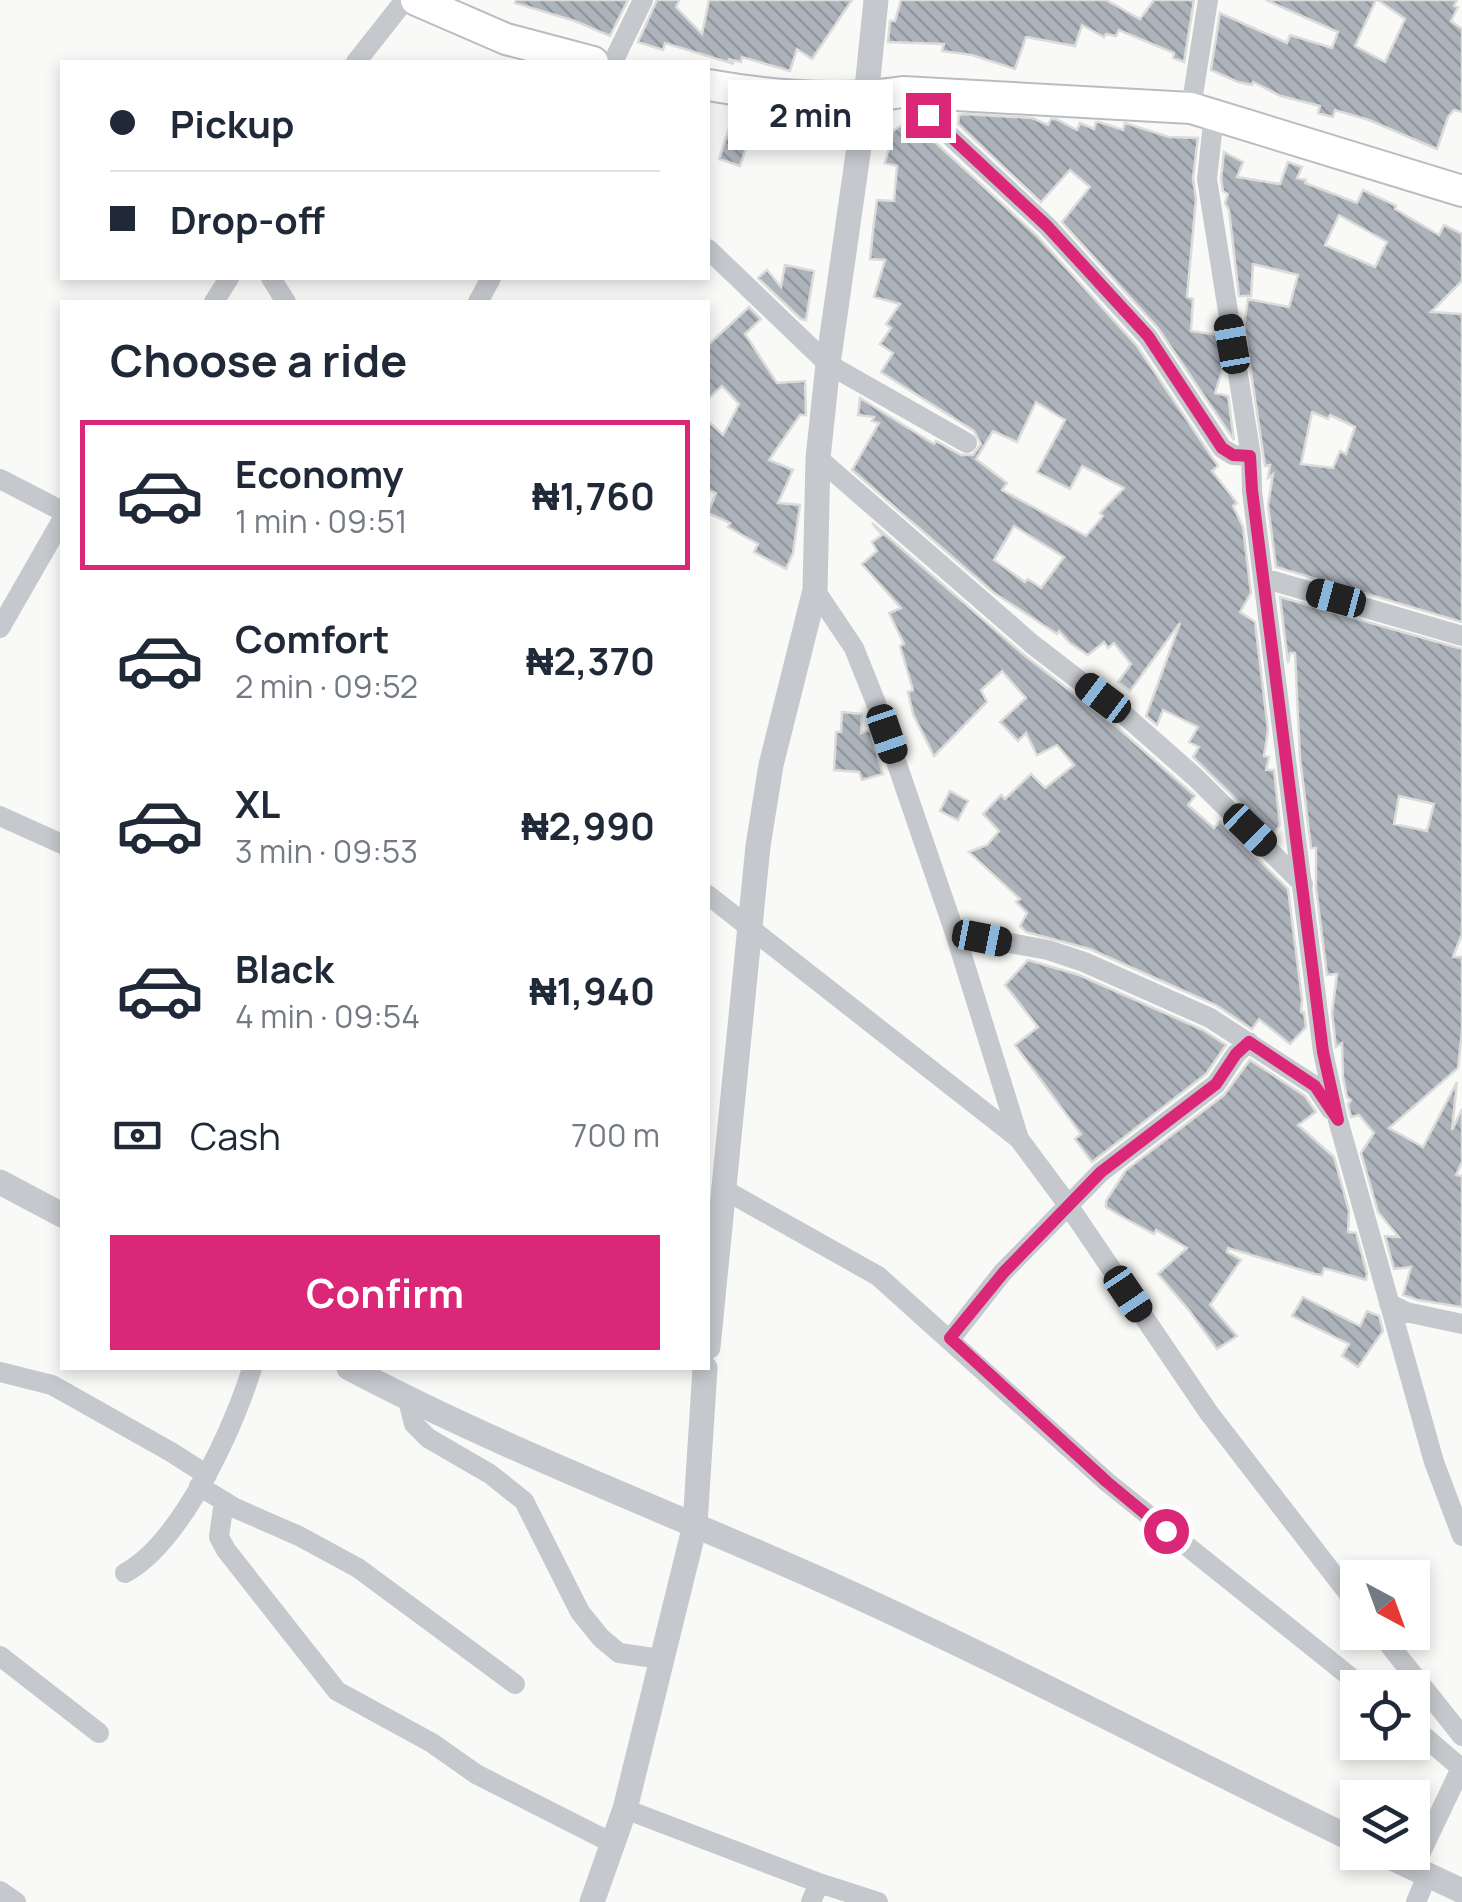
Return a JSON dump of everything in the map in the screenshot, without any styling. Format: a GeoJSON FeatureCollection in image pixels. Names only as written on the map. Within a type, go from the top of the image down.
{"type":"FeatureCollection","features":[{"type":"Feature","properties":{"kind":"main road"},"geometry":{"type":"LineString","coordinates":[[416,0],[506,39],[585,60]]}},
{"type":"Feature","properties":{"kind":"main road"},"geometry":{"type":"LineString","coordinates":[[710,85],[757,94],[866,98],[903,92],[1202,111],[1462,191]]}},
{"type":"Feature","properties":{"kind":"street"},"geometry":{"type":"LineString","coordinates":[[358,60],[405,0]]}},
{"type":"Feature","properties":{"kind":"street"},"geometry":{"type":"LineString","coordinates":[[614,60],[643,0]]}},
{"type":"Feature","properties":{"kind":"street"},"geometry":{"type":"LineString","coordinates":[[710,1327],[724,1189],[717,1156],[771,765],[815,590],[818,458],[876,0]]}},
{"type":"Feature","properties":{"kind":"street"},"geometry":{"type":"LineString","coordinates":[[1208,0],[1202,111],[1207,179],[1250,456],[1323,1052],[1388,1304],[1434,1462],[1462,1536]]}},
{"type":"Feature","properties":{"kind":"street"},"geometry":{"type":"LineString","coordinates":[[506,39],[526,60]]}},
{"type":"Feature","properties":{"kind":"street"},"geometry":{"type":"LineString","coordinates":[[903,92],[1047,226],[1148,336],[1222,448],[1233,455],[1250,456]]}},
{"type":"Feature","properties":{"kind":"street"},"geometry":{"type":"LineString","coordinates":[[710,251],[828,364],[967,443]]}},
{"type":"Feature","properties":{"kind":"street"},"geometry":{"type":"LineString","coordinates":[[818,458],[1032,644],[1196,777],[1304,884]]}},
{"type":"Feature","properties":{"kind":"street"},"geometry":{"type":"LineString","coordinates":[[0,479],[60,510]]}},
{"type":"Feature","properties":{"kind":"street"},"geometry":{"type":"LineString","coordinates":[[0,628],[60,523]]}},
{"type":"Feature","properties":{"kind":"street"},"geometry":{"type":"LineString","coordinates":[[1264,578],[1462,636]]}},
{"type":"Feature","properties":{"kind":"street"},"geometry":{"type":"LineString","coordinates":[[815,590],[854,648],[955,933],[1018,1139]]}},
{"type":"Feature","properties":{"kind":"street"},"geometry":{"type":"LineString","coordinates":[[0,816],[60,843]]}},
{"type":"Feature","properties":{"kind":"street"},"geometry":{"type":"LineString","coordinates":[[710,896],[1018,1139],[1068,1205],[1209,1413],[1340,1583]]}},
{"type":"Feature","properties":{"kind":"street"},"geometry":{"type":"LineString","coordinates":[[955,933],[1048,950],[1210,1018],[1315,1086],[1338,1120]]}},
{"type":"Feature","properties":{"kind":"street"},"geometry":{"type":"LineString","coordinates":[[950,1338],[1004,1272],[1101,1172],[1216,1084],[1249,1042]]}},
{"type":"Feature","properties":{"kind":"street"},"geometry":{"type":"LineString","coordinates":[[0,1182],[60,1214]]}},
{"type":"Feature","properties":{"kind":"street"},"geometry":{"type":"LineString","coordinates":[[724,1189],[878,1276],[1107,1482],[1342,1670]]}},
{"type":"Feature","properties":{"kind":"street"},"geometry":{"type":"LineString","coordinates":[[1388,1304],[1406,1312],[1462,1324]]}},
{"type":"Feature","properties":{"kind":"street"},"geometry":{"type":"LineString","coordinates":[[124,1573],[143,1563],[203,1481],[228,1435],[251,1370]]}},
{"type":"Feature","properties":{"kind":"street"},"geometry":{"type":"LineString","coordinates":[[353,1370],[601,1487],[695,1525],[998,1662],[1340,1833]]}},
{"type":"Feature","properties":{"kind":"street"},"geometry":{"type":"LineString","coordinates":[[592,1902],[625,1809],[695,1525],[706,1370]]}},
{"type":"Feature","properties":{"kind":"street"},"geometry":{"type":"LineString","coordinates":[[0,1372],[52,1384],[171,1452],[224,1501],[358,1568],[514,1684]]}},
{"type":"Feature","properties":{"kind":"street"},"geometry":{"type":"LineString","coordinates":[[407,1396],[414,1424],[428,1438],[490,1474],[524,1501],[580,1612],[601,1638],[619,1653],[661,1659]]}},
{"type":"Feature","properties":{"kind":"street"},"geometry":{"type":"LineString","coordinates":[[224,1501],[219,1536],[226,1550],[337,1691],[432,1743],[476,1774],[612,1843]]}},
{"type":"Feature","properties":{"kind":"street"},"geometry":{"type":"LineString","coordinates":[[1393,1650],[1462,1736]]}},
{"type":"Feature","properties":{"kind":"street"},"geometry":{"type":"LineString","coordinates":[[0,1656],[99,1733]]}},
{"type":"Feature","properties":{"kind":"street"},"geometry":{"type":"LineString","coordinates":[[1416,1902],[1420,1872],[1462,1768],[1430,1741]]}},
{"type":"Feature","properties":{"kind":"street"},"geometry":{"type":"LineString","coordinates":[[625,1809],[815,1893],[878,1902]]}},
{"type":"Feature","properties":{"kind":"street"},"geometry":{"type":"LineString","coordinates":[[1416,1870],[1462,1891]]}},
{"type":"Feature","properties":{"kind":"street"},"geometry":{"type":"LineString","coordinates":[[0,1891],[16,1902]]}},
{"type":"Feature","properties":{"kind":"building"},"geometry":{"type":"Polygon","coordinates":[[[628,0],[610,36],[515,3],[628,0]]]}},
{"type":"Feature","properties":{"kind":"building"},"geometry":{"type":"Polygon","coordinates":[[[657,0],[679,0],[676,7],[702,34],[709,0],[852,0],[812,59],[797,49],[790,71],[742,57],[741,62],[728,59],[734,64],[665,43],[663,50],[638,42],[657,0]]]}},
{"type":"Feature","properties":{"kind":"building"},"geometry":{"type":"Polygon","coordinates":[[[901,0],[1106,0],[1140,19],[1154,0],[1194,0],[1184,62],[1173,58],[1174,53],[1119,30],[1116,36],[1104,37],[1082,25],[1075,46],[1026,37],[1015,69],[972,55],[942,51],[944,44],[888,42],[890,21],[895,21],[901,0]]]}},
{"type":"Feature","properties":{"kind":"building"},"geometry":{"type":"Polygon","coordinates":[[[1266,0],[1376,0],[1355,46],[1385,62],[1405,19],[1378,0],[1457,0],[1451,21],[1462,29],[1462,112],[1454,110],[1448,117],[1437,149],[1369,120],[1335,110],[1333,117],[1318,113],[1320,106],[1211,70],[1220,13],[1287,43],[1290,35],[1332,48],[1338,32],[1266,0]]]}},
{"type":"Feature","properties":{"kind":"building"},"geometry":{"type":"Polygon","coordinates":[[[959,115],[1032,118],[1048,125],[1056,119],[1077,130],[1080,123],[1094,129],[1099,122],[1123,130],[1125,123],[1169,137],[1198,138],[1187,297],[1193,299],[1191,331],[1218,335],[1223,368],[1215,393],[1228,396],[1234,440],[1158,328],[1062,222],[1090,187],[1070,170],[1041,202],[958,124],[959,115]]]}},
{"type":"Feature","properties":{"kind":"building"},"geometry":{"type":"Polygon","coordinates":[[[732,119],[754,125],[740,166],[719,159],[732,119]]]}},
{"type":"Feature","properties":{"kind":"building"},"geometry":{"type":"Polygon","coordinates":[[[910,119],[1037,236],[1137,346],[1218,466],[1212,471],[1237,503],[1233,506],[1243,527],[1251,593],[1240,612],[1255,622],[1268,730],[1264,756],[1269,757],[1266,770],[1274,770],[1280,825],[1273,835],[1193,757],[1199,747],[1189,742],[1198,727],[1163,710],[1157,725],[1146,716],[1180,623],[1130,691],[1118,682],[1131,664],[1114,643],[1108,648],[1104,642],[1088,655],[1059,631],[1057,634],[993,592],[852,470],[879,423],[872,421],[874,417],[858,415],[860,398],[934,444],[936,441],[961,455],[973,455],[981,444],[974,431],[881,372],[893,353],[880,344],[891,328],[886,324],[900,304],[874,297],[885,260],[870,259],[877,200],[894,201],[897,166],[885,163],[893,131],[910,119]],[[1036,402],[1017,442],[993,431],[976,459],[1007,483],[1002,490],[1086,536],[1103,516],[1100,513],[1124,488],[1082,466],[1070,489],[1037,472],[1065,420],[1036,402]],[[1014,526],[994,560],[1025,582],[1028,579],[1041,588],[1064,557],[1014,526]]]}},
{"type":"Feature","properties":{"kind":"building"},"geometry":{"type":"Polygon","coordinates":[[[1224,152],[1243,162],[1237,177],[1280,184],[1288,162],[1302,167],[1297,178],[1306,180],[1305,183],[1357,203],[1363,190],[1396,206],[1395,209],[1439,235],[1444,225],[1462,234],[1462,281],[1431,312],[1462,314],[1462,622],[1276,567],[1268,505],[1273,474],[1268,478],[1270,465],[1265,466],[1244,325],[1248,299],[1289,307],[1298,275],[1253,264],[1251,296],[1239,296],[1225,203],[1228,194],[1223,191],[1224,152]],[[1339,215],[1325,245],[1375,267],[1387,242],[1339,215]],[[1312,412],[1301,464],[1333,468],[1340,451],[1346,454],[1355,427],[1330,415],[1328,419],[1312,412]]]}},
{"type":"Feature","properties":{"kind":"building"},"geometry":{"type":"Polygon","coordinates":[[[785,265],[814,271],[806,320],[758,278],[767,270],[781,287],[785,265]]]}},
{"type":"Feature","properties":{"kind":"building"},"geometry":{"type":"Polygon","coordinates":[[[749,307],[761,319],[745,334],[777,383],[805,381],[806,415],[800,415],[769,460],[793,470],[778,503],[800,505],[793,553],[786,569],[754,552],[758,544],[710,514],[716,493],[710,491],[710,423],[723,435],[739,404],[722,386],[710,397],[710,343],[749,307]]]}},
{"type":"Feature","properties":{"kind":"building"},"geometry":{"type":"Polygon","coordinates":[[[872,523],[1024,655],[1119,729],[1195,796],[1188,805],[1214,828],[1220,821],[1288,889],[1301,1012],[1306,1027],[1290,1044],[1259,1019],[1252,1029],[1216,1005],[1090,949],[1026,932],[1020,926],[1027,913],[1016,902],[1020,899],[969,852],[987,845],[999,831],[983,814],[1001,795],[1005,799],[1031,774],[1045,788],[1074,765],[1057,745],[1037,755],[1026,733],[1018,741],[1000,722],[1026,698],[1002,671],[981,690],[987,702],[934,756],[913,714],[908,692],[913,690],[900,646],[904,644],[889,613],[901,608],[862,564],[877,551],[872,542],[882,535],[872,523]]]}},
{"type":"Feature","properties":{"kind":"building"},"geometry":{"type":"Polygon","coordinates":[[[1280,597],[1462,649],[1462,934],[1453,957],[1462,957],[1458,1068],[1389,1128],[1423,1147],[1457,1082],[1452,1130],[1462,1109],[1462,1162],[1456,1175],[1462,1176],[1462,1307],[1403,1295],[1411,1267],[1394,1269],[1385,1236],[1399,1237],[1378,1212],[1361,1153],[1374,1133],[1359,1115],[1351,1117],[1351,1100],[1343,1077],[1342,1043],[1336,1047],[1332,1013],[1337,974],[1327,975],[1316,888],[1316,848],[1311,848],[1300,758],[1295,653],[1290,653],[1288,663],[1280,597]],[[1399,796],[1394,824],[1427,831],[1434,804],[1399,796]]]}},
{"type":"Feature","properties":{"kind":"building"},"geometry":{"type":"Polygon","coordinates":[[[842,712],[862,714],[861,733],[870,730],[883,774],[862,780],[859,772],[834,770],[836,732],[841,732],[842,712]]]}},
{"type":"Feature","properties":{"kind":"building"},"geometry":{"type":"Polygon","coordinates":[[[950,791],[968,801],[958,820],[940,811],[950,791]]]}},
{"type":"Feature","properties":{"kind":"building"},"geometry":{"type":"Polygon","coordinates":[[[1028,960],[1079,975],[1203,1030],[1226,1045],[1206,1074],[1092,1162],[1075,1139],[1081,1134],[1015,1045],[1038,1027],[1005,985],[1028,960]]]}},
{"type":"Feature","properties":{"kind":"building"},"geometry":{"type":"Polygon","coordinates":[[[1250,1060],[1305,1096],[1316,1112],[1298,1125],[1334,1157],[1349,1211],[1348,1232],[1356,1233],[1367,1273],[1366,1280],[1324,1268],[1322,1275],[1315,1274],[1228,1248],[1227,1252],[1241,1260],[1210,1305],[1237,1336],[1217,1349],[1158,1274],[1187,1248],[1119,1215],[1106,1207],[1106,1201],[1126,1170],[1224,1095],[1250,1060]]]}},
{"type":"Feature","properties":{"kind":"building"},"geometry":{"type":"Polygon","coordinates":[[[1303,1297],[1360,1326],[1367,1311],[1379,1316],[1383,1331],[1358,1367],[1342,1356],[1349,1344],[1292,1316],[1303,1297]]]}},
{"type":"Feature","properties":{"kind":"route"},"geometry":{"type":"LineString","coordinates":[[928,115],[1047,226],[1148,336],[1222,448],[1233,455],[1250,456],[1323,1052],[1338,1120],[1315,1086],[1249,1042],[1216,1084],[1101,1172],[1004,1272],[950,1338],[1166,1531]]}}]}
